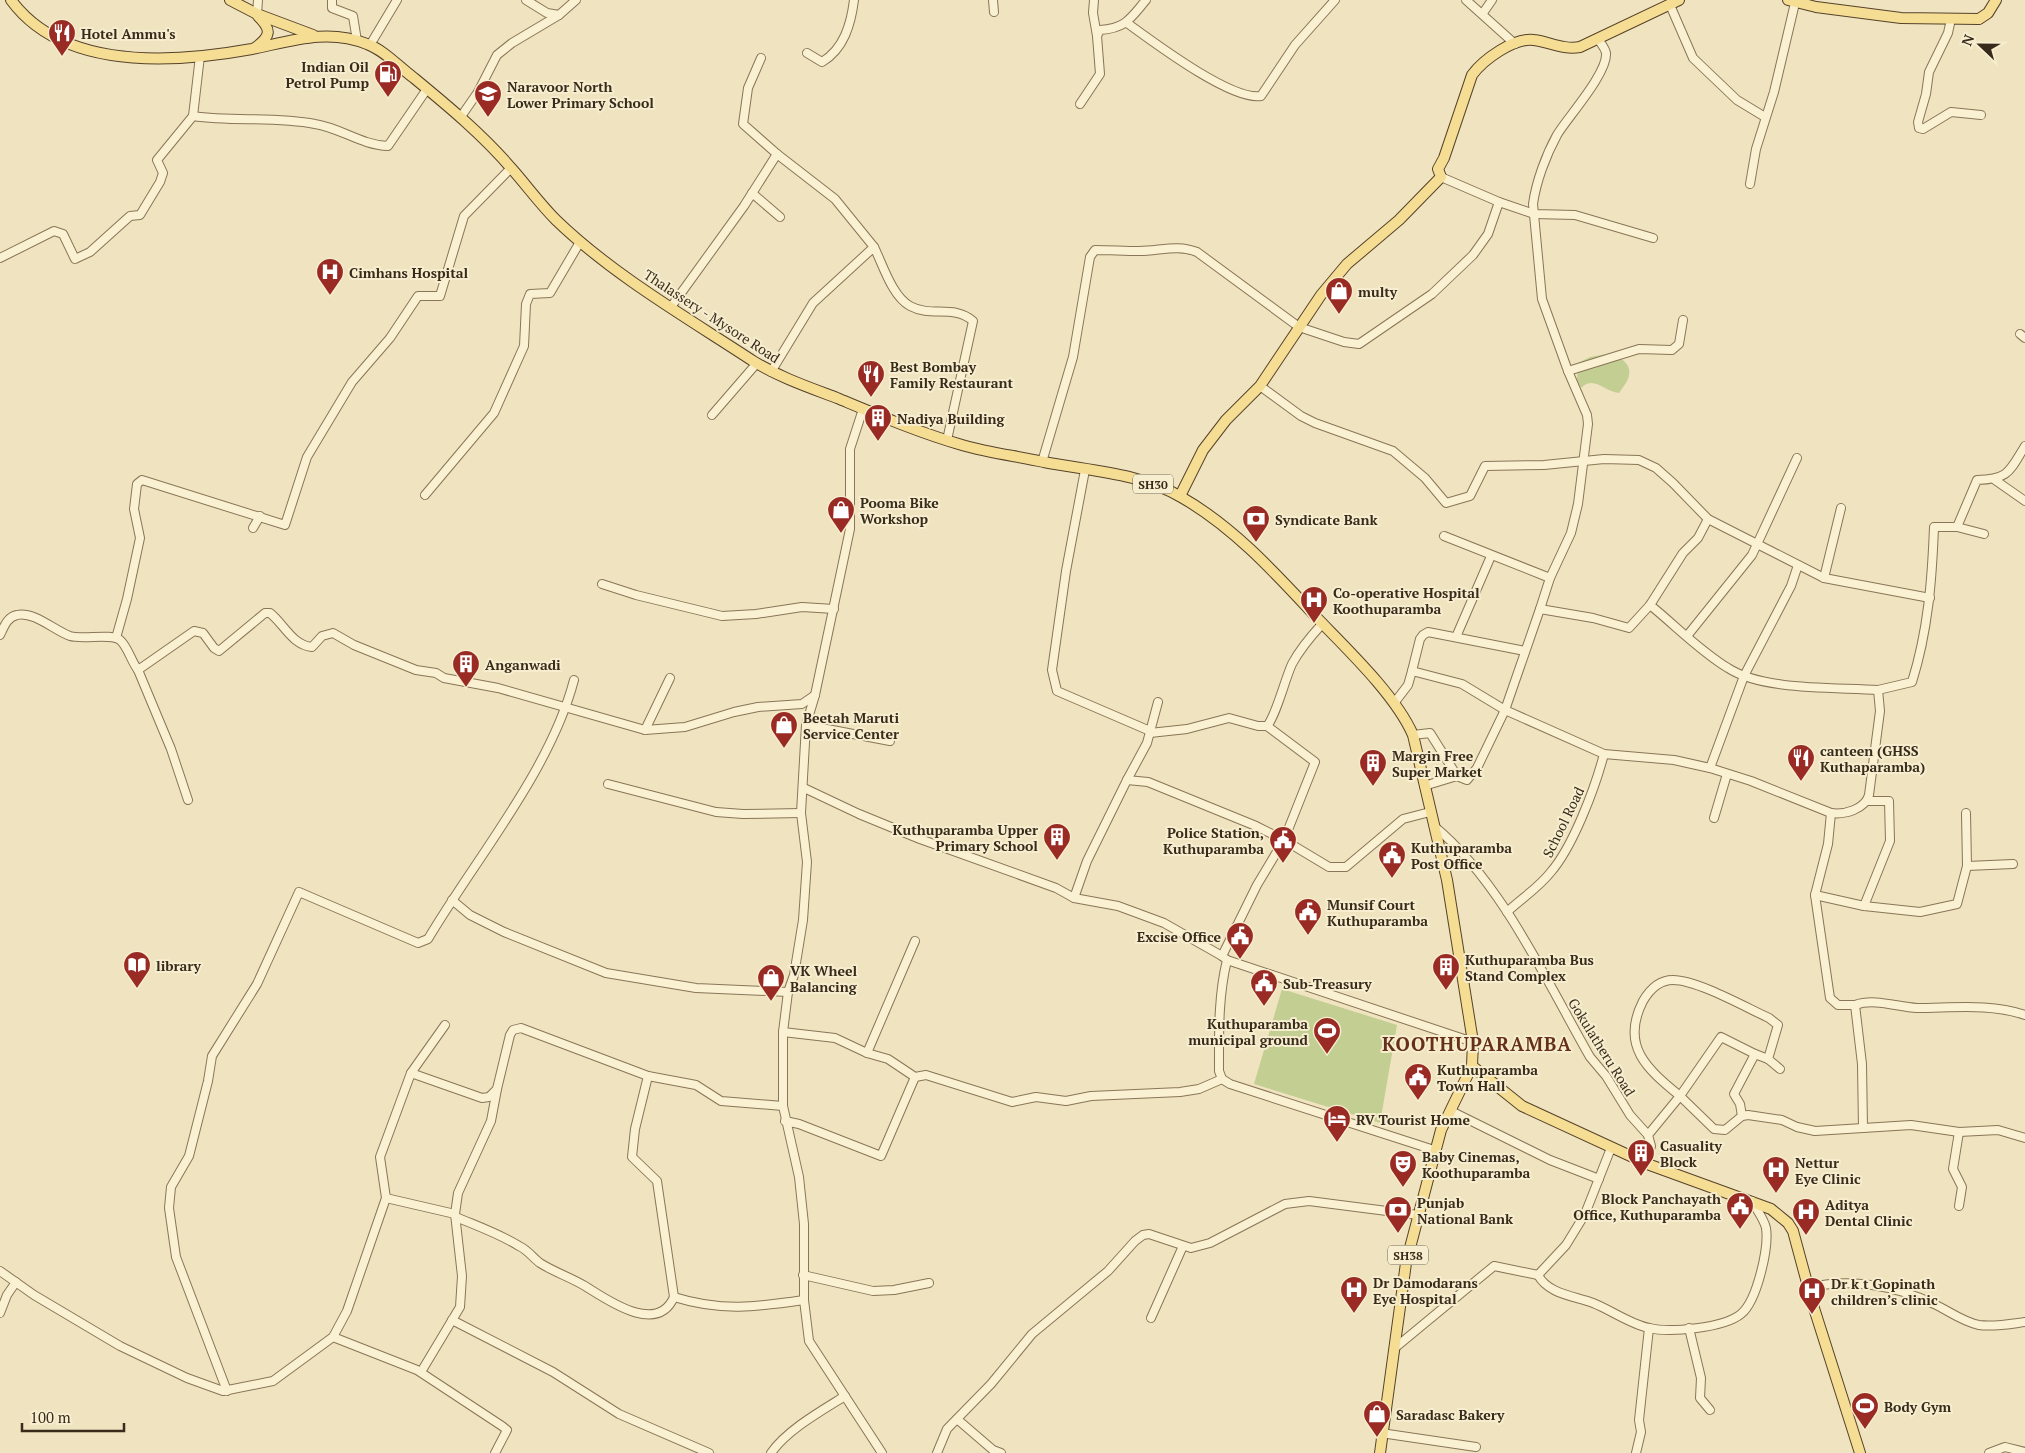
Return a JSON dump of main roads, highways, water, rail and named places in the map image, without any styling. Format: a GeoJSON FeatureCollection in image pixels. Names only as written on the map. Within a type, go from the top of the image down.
{"type":"FeatureCollection","features":[{"type":"Feature","properties":{"kind":"main road","name":"Thalassery - Mysore Road"},"geometry":{"type":"LineString","coordinates":[[11,0],[36,26],[64,43],[130,57],[167,60],[273,45],[314,35],[343,37],[370,44],[460,118],[511,168],[554,218],[580,242],[671,306],[771,372],[863,409],[964,446],[1145,481],[1180,496],[1235,536],[1323,623],[1395,702],[1413,735],[1450,898],[1473,1042],[1472,1066]]}},
{"type":"Feature","properties":{"kind":"main road"},"geometry":{"type":"LineString","coordinates":[[230,0],[257,14],[314,35]]}},
{"type":"Feature","properties":{"kind":"main road"},"geometry":{"type":"LineString","coordinates":[[1792,2],[1901,18],[1979,19],[1988,13],[1996,0]]}},
{"type":"Feature","properties":{"kind":"main road"},"geometry":{"type":"LineString","coordinates":[[1180,496],[1203,450],[1215,434],[1260,386],[1321,295],[1347,264],[1399,220],[1440,177],[1438,169],[1444,158],[1472,75],[1488,57],[1523,40],[1533,40],[1568,49],[1598,40],[1674,3]]}},
{"type":"Feature","properties":{"kind":"main road"},"geometry":{"type":"LineString","coordinates":[[254,48],[264,42],[268,34],[267,26],[257,14]]}},
{"type":"Feature","properties":{"kind":"main road"},"geometry":{"type":"LineString","coordinates":[[273,45],[278,38],[279,31],[274,21]]}},
{"type":"Feature","properties":{"kind":"main road"},"geometry":{"type":"LineString","coordinates":[[1472,1066],[1522,1106],[1644,1162],[1752,1200],[1777,1213],[1791,1227],[1808,1288],[1860,1453]]}},
{"type":"Feature","properties":{"kind":"main road","name":"SH38"},"geometry":{"type":"LineString","coordinates":[[1380,1453],[1381,1433],[1396,1347],[1406,1263],[1434,1150],[1441,1130],[1472,1066]]}},
{"type":"Feature","properties":{"kind":"place","name":"Hotel Ammu's"},"geometry":{"type":"Point","coordinates":[62,57]}},
{"type":"Feature","properties":{"kind":"place","name":"Indian Oil Petrol Pump"},"geometry":{"type":"Point","coordinates":[388,98]}},
{"type":"Feature","properties":{"kind":"place","name":"Naravoor North Lower Primary School"},"geometry":{"type":"Point","coordinates":[488,118]}},
{"type":"Feature","properties":{"kind":"place","name":"Cimhans Hospital"},"geometry":{"type":"Point","coordinates":[330,296]}},
{"type":"Feature","properties":{"kind":"place","name":"multy"},"geometry":{"type":"Point","coordinates":[1339,315]}},
{"type":"Feature","properties":{"kind":"place","name":"Best Bombay Family Restaurant"},"geometry":{"type":"Point","coordinates":[871,398]}},
{"type":"Feature","properties":{"kind":"place","name":"Nadiya Building"},"geometry":{"type":"Point","coordinates":[878,442]}},
{"type":"Feature","properties":{"kind":"place","name":"Pooma Bike Workshop"},"geometry":{"type":"Point","coordinates":[841,534]}},
{"type":"Feature","properties":{"kind":"place","name":"Syndicate Bank"},"geometry":{"type":"Point","coordinates":[1256,543]}},
{"type":"Feature","properties":{"kind":"place","name":"Co-operative Hospital Koothuparamba"},"geometry":{"type":"Point","coordinates":[1314,624]}},
{"type":"Feature","properties":{"kind":"place","name":"Anganwadi"},"geometry":{"type":"Point","coordinates":[466,688]}},
{"type":"Feature","properties":{"kind":"place","name":"Beetah Maruti Service Center"},"geometry":{"type":"Point","coordinates":[784,749]}},
{"type":"Feature","properties":{"kind":"place","name":"canteen (GHSS Kuthaparamba)"},"geometry":{"type":"Point","coordinates":[1801,782]}},
{"type":"Feature","properties":{"kind":"place","name":"Margin Free Super Market"},"geometry":{"type":"Point","coordinates":[1373,787]}},
{"type":"Feature","properties":{"kind":"place","name":"Kuthuparamba Upper Primary School"},"geometry":{"type":"Point","coordinates":[1057,861]}},
{"type":"Feature","properties":{"kind":"place","name":"Police Station, Kuthuparamba"},"geometry":{"type":"Point","coordinates":[1283,864]}},
{"type":"Feature","properties":{"kind":"place","name":"Kuthuparamba Post Office"},"geometry":{"type":"Point","coordinates":[1392,879]}},
{"type":"Feature","properties":{"kind":"place","name":"Munsif Court Kuthuparamba"},"geometry":{"type":"Point","coordinates":[1308,936]}},
{"type":"Feature","properties":{"kind":"place","name":"Excise Office"},"geometry":{"type":"Point","coordinates":[1240,960]}},
{"type":"Feature","properties":{"kind":"place","name":"library"},"geometry":{"type":"Point","coordinates":[137,989]}},
{"type":"Feature","properties":{"kind":"place","name":"Kuthuparamba Bus Stand Complex"},"geometry":{"type":"Point","coordinates":[1446,991]}},
{"type":"Feature","properties":{"kind":"place","name":"VK Wheel Balancing"},"geometry":{"type":"Point","coordinates":[771,1002]}},
{"type":"Feature","properties":{"kind":"place","name":"Sub-Treasury"},"geometry":{"type":"Point","coordinates":[1264,1007]}},
{"type":"Feature","properties":{"kind":"place","name":"Kuthuparamba municipal ground"},"geometry":{"type":"Point","coordinates":[1327,1055]}},
{"type":"Feature","properties":{"kind":"place","name":"Kuthuparamba Town Hall"},"geometry":{"type":"Point","coordinates":[1418,1101]}},
{"type":"Feature","properties":{"kind":"place","name":"RV Tourist Home"},"geometry":{"type":"Point","coordinates":[1337,1143]}},
{"type":"Feature","properties":{"kind":"place","name":"Casuality Block"},"geometry":{"type":"Point","coordinates":[1641,1177]}},
{"type":"Feature","properties":{"kind":"place","name":"Baby Cinemas, Koothuparamba"},"geometry":{"type":"Point","coordinates":[1403,1188]}},
{"type":"Feature","properties":{"kind":"place","name":"Nettur Eye Clinic"},"geometry":{"type":"Point","coordinates":[1776,1194]}},
{"type":"Feature","properties":{"kind":"place","name":"Block Panchayath Office, Kuthuparamba"},"geometry":{"type":"Point","coordinates":[1740,1230]}},
{"type":"Feature","properties":{"kind":"place","name":"Punjab National Bank"},"geometry":{"type":"Point","coordinates":[1398,1234]}},
{"type":"Feature","properties":{"kind":"place","name":"Aditya Dental Clinic"},"geometry":{"type":"Point","coordinates":[1806,1236]}},
{"type":"Feature","properties":{"kind":"place","name":"Dr Damodarans Eye Hospital"},"geometry":{"type":"Point","coordinates":[1354,1314]}},
{"type":"Feature","properties":{"kind":"place","name":"Dr k t Gopinath children’s clinic"},"geometry":{"type":"Point","coordinates":[1812,1315]}},
{"type":"Feature","properties":{"kind":"place","name":"Body Gym"},"geometry":{"type":"Point","coordinates":[1865,1430]}},
{"type":"Feature","properties":{"kind":"place","name":"Saradasc Bakery"},"geometry":{"type":"Point","coordinates":[1377,1438]}},
{"type":"Feature","properties":{"kind":"district","name":"KOOTHUPARAMBA"},"geometry":{"type":"Point","coordinates":[1477,1043]}}]}
